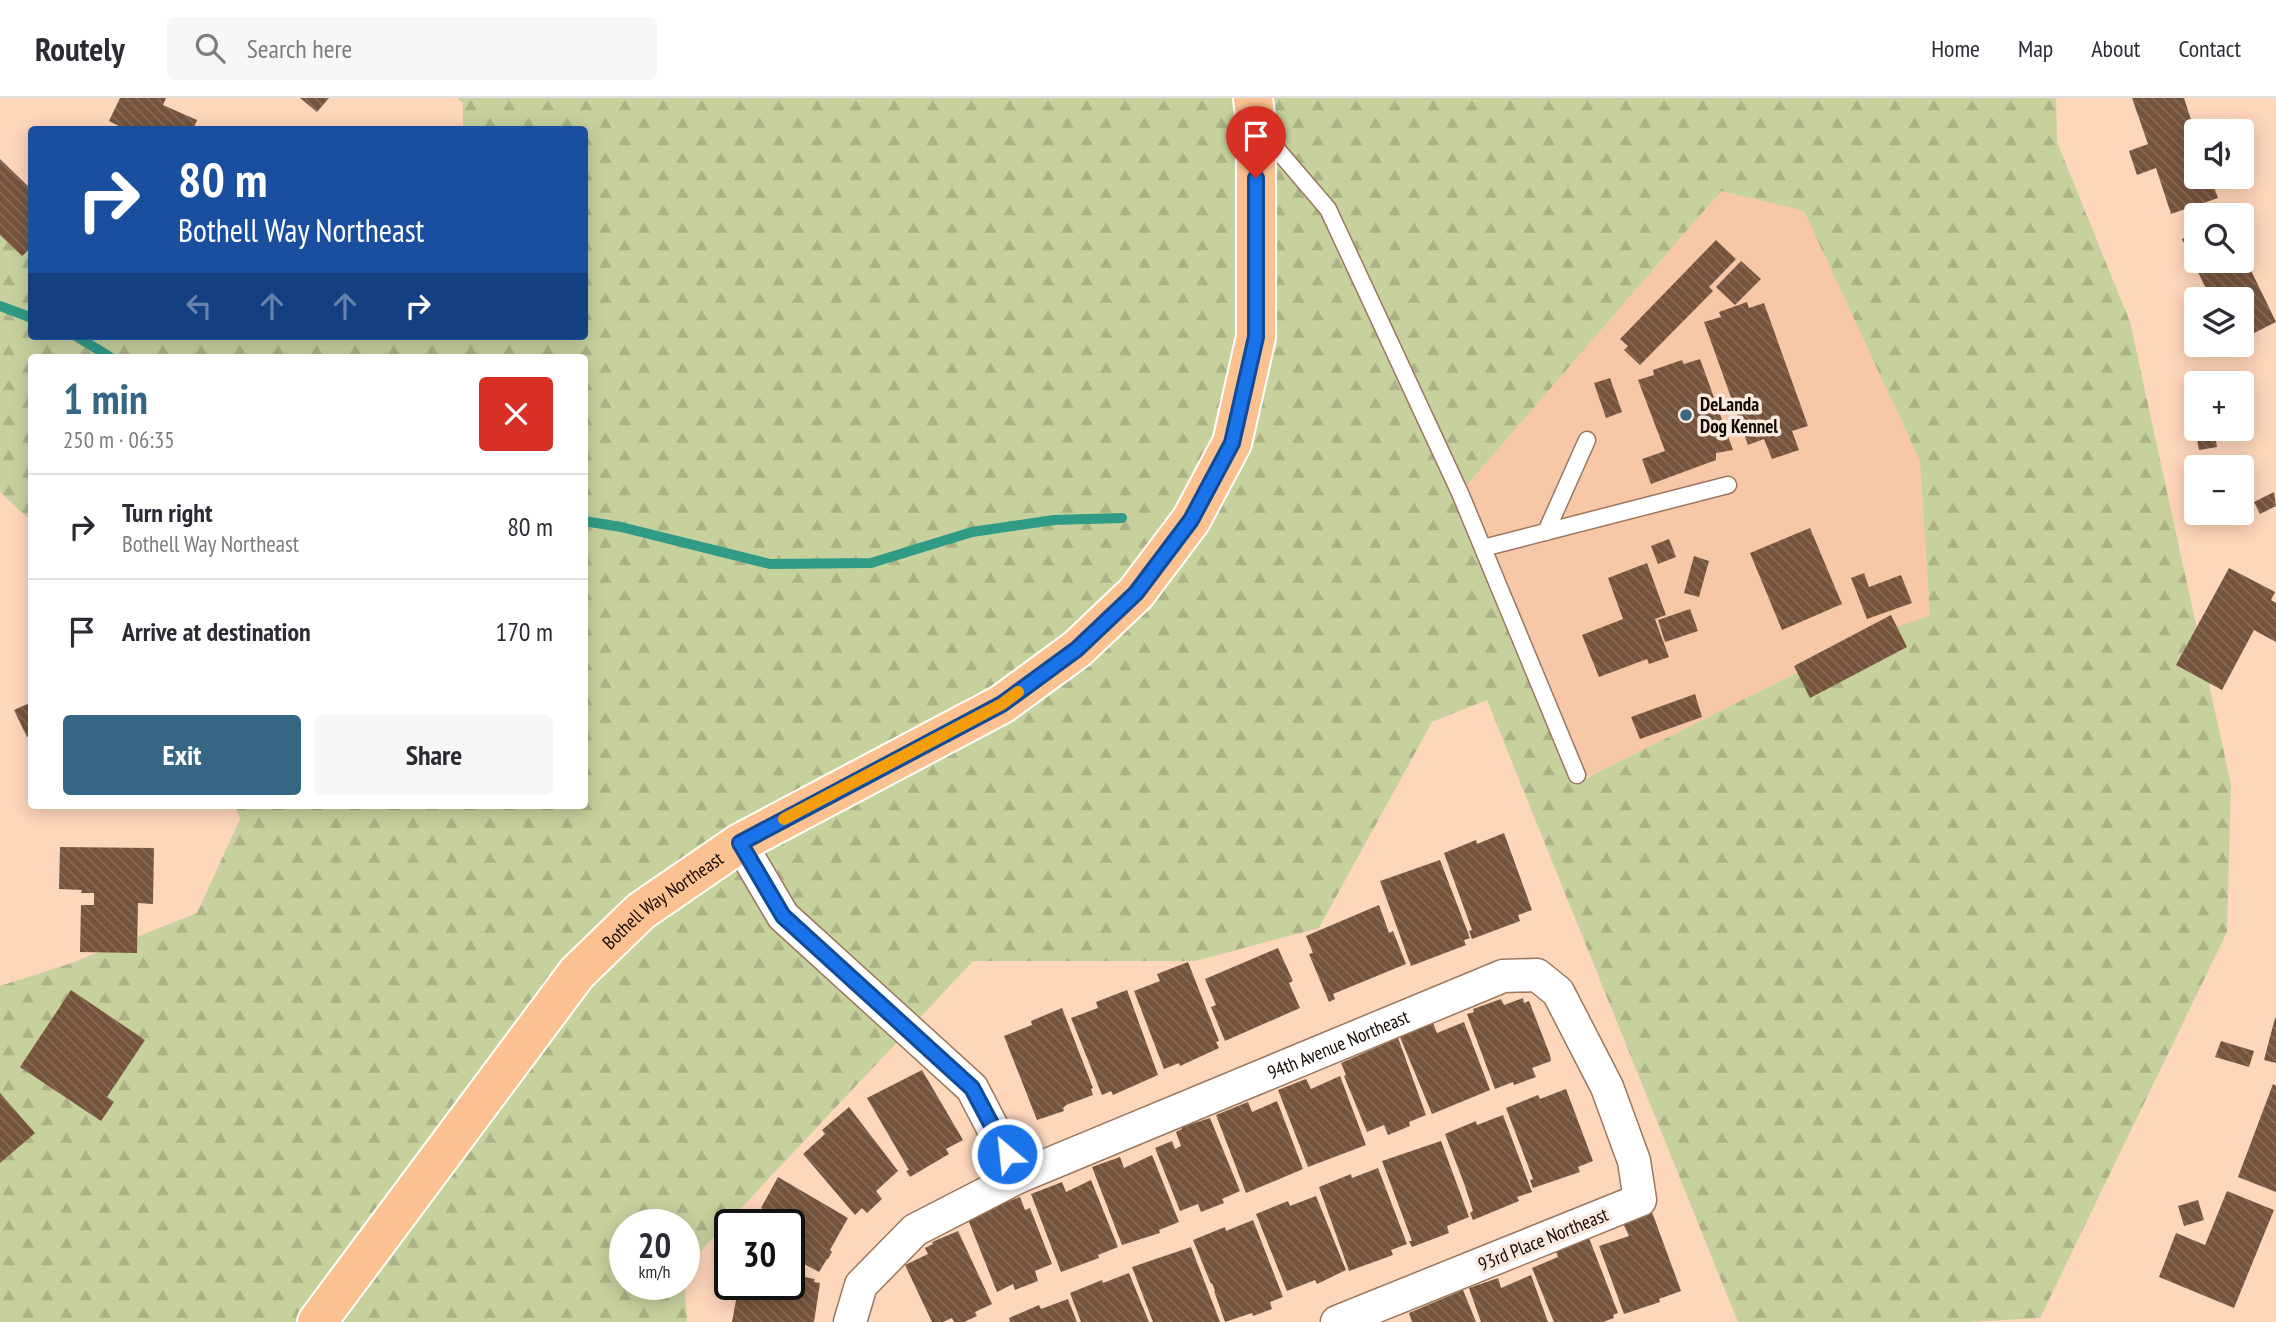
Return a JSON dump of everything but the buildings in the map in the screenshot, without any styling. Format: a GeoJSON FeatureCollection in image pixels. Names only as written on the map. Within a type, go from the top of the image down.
{"type":"FeatureCollection","features":[{"type":"Feature","properties":{"kind":"main road","name":"Bothell Way Northeast"},"geometry":{"type":"LineString","coordinates":[[317,1322],[577,973],[641,911],[740,843],[1002,704],[1077,649],[1136,593],[1191,520],[1232,443],[1256,337],[1255,111]]}},
{"type":"Feature","properties":{"kind":"street"},"geometry":{"type":"LineString","coordinates":[[740,843],[783,916],[972,1088],[1018,1177]]}},
{"type":"Feature","properties":{"kind":"street","name":"94th Avenue Northeast"},"geometry":{"type":"LineString","coordinates":[[850,1322],[861,1285],[915,1230],[1018,1177],[1503,976],[1536,975],[1558,992],[1607,1087]]}},
{"type":"Feature","properties":{"kind":"street","name":"93rd Place Northeast"},"geometry":{"type":"LineString","coordinates":[[1337,1322],[1640,1200],[1634,1161],[1607,1087]]}},
{"type":"Feature","properties":{"kind":"lane"},"geometry":{"type":"LineString","coordinates":[[1255,111],[1328,209],[1460,493],[1577,775]]}},
{"type":"Feature","properties":{"kind":"lane"},"geometry":{"type":"LineString","coordinates":[[1546,532],[1587,440]]}},
{"type":"Feature","properties":{"kind":"lane"},"geometry":{"type":"LineString","coordinates":[[1483,548],[1728,485]]}},
{"type":"Feature","properties":{"kind":"shaded area"},"geometry":{"type":"Polygon","coordinates":[[[1721,191],[1804,211],[1920,461],[1930,617],[1901,650],[1576,781],[1460,493],[1721,191]]]}},
{"type":"Feature","properties":{"kind":"green space"},"geometry":{"type":"Polygon","coordinates":[[[457,98],[2056,98],[2057,142],[2130,322],[2231,785],[2227,932],[2040,1318],[1969,1322],[1738,1322],[1487,700],[1432,722],[1319,928],[1195,961],[973,961],[740,1209],[714,1209],[714,1237],[700,1252],[700,1209],[609,1209],[609,1300],[685,1300],[687,1322],[0,1322],[0,986],[69,964],[197,913],[240,819],[236,809],[588,809],[588,354],[28,354],[28,518],[0,492],[0,192],[28,186],[28,340],[588,340],[588,126],[463,126],[463,103],[457,98]],[[1721,191],[1460,493],[1575,784],[1876,633],[1930,616],[1920,461],[1804,211],[1721,191]]]}},
{"type":"Feature","properties":{"kind":"waterway"},"geometry":{"type":"LineString","coordinates":[[0,306],[28,316]]}},
{"type":"Feature","properties":{"kind":"waterway"},"geometry":{"type":"LineString","coordinates":[[82,340],[105,354]]}},
{"type":"Feature","properties":{"kind":"waterway"},"geometry":{"type":"LineString","coordinates":[[588,522],[621,527],[770,564],[871,563],[972,532],[1054,520],[1122,518]]}},
{"type":"Feature","properties":{"kind":"slow traffic"},"geometry":{"type":"LineString","coordinates":[[784,819],[1002,704],[1018,692]]}},
{"type":"Feature","properties":{"kind":"place","name":"DeLanda Dog Kennel"},"geometry":{"type":"Point","coordinates":[1686,415]}},
{"type":"Feature","properties":{"kind":"route"},"geometry":{"type":"LineString","coordinates":[[1007,1154],[972,1088],[783,916],[740,843],[1002,704],[1077,649],[1136,593],[1191,520],[1232,443],[1256,337],[1256,178]]}}]}
